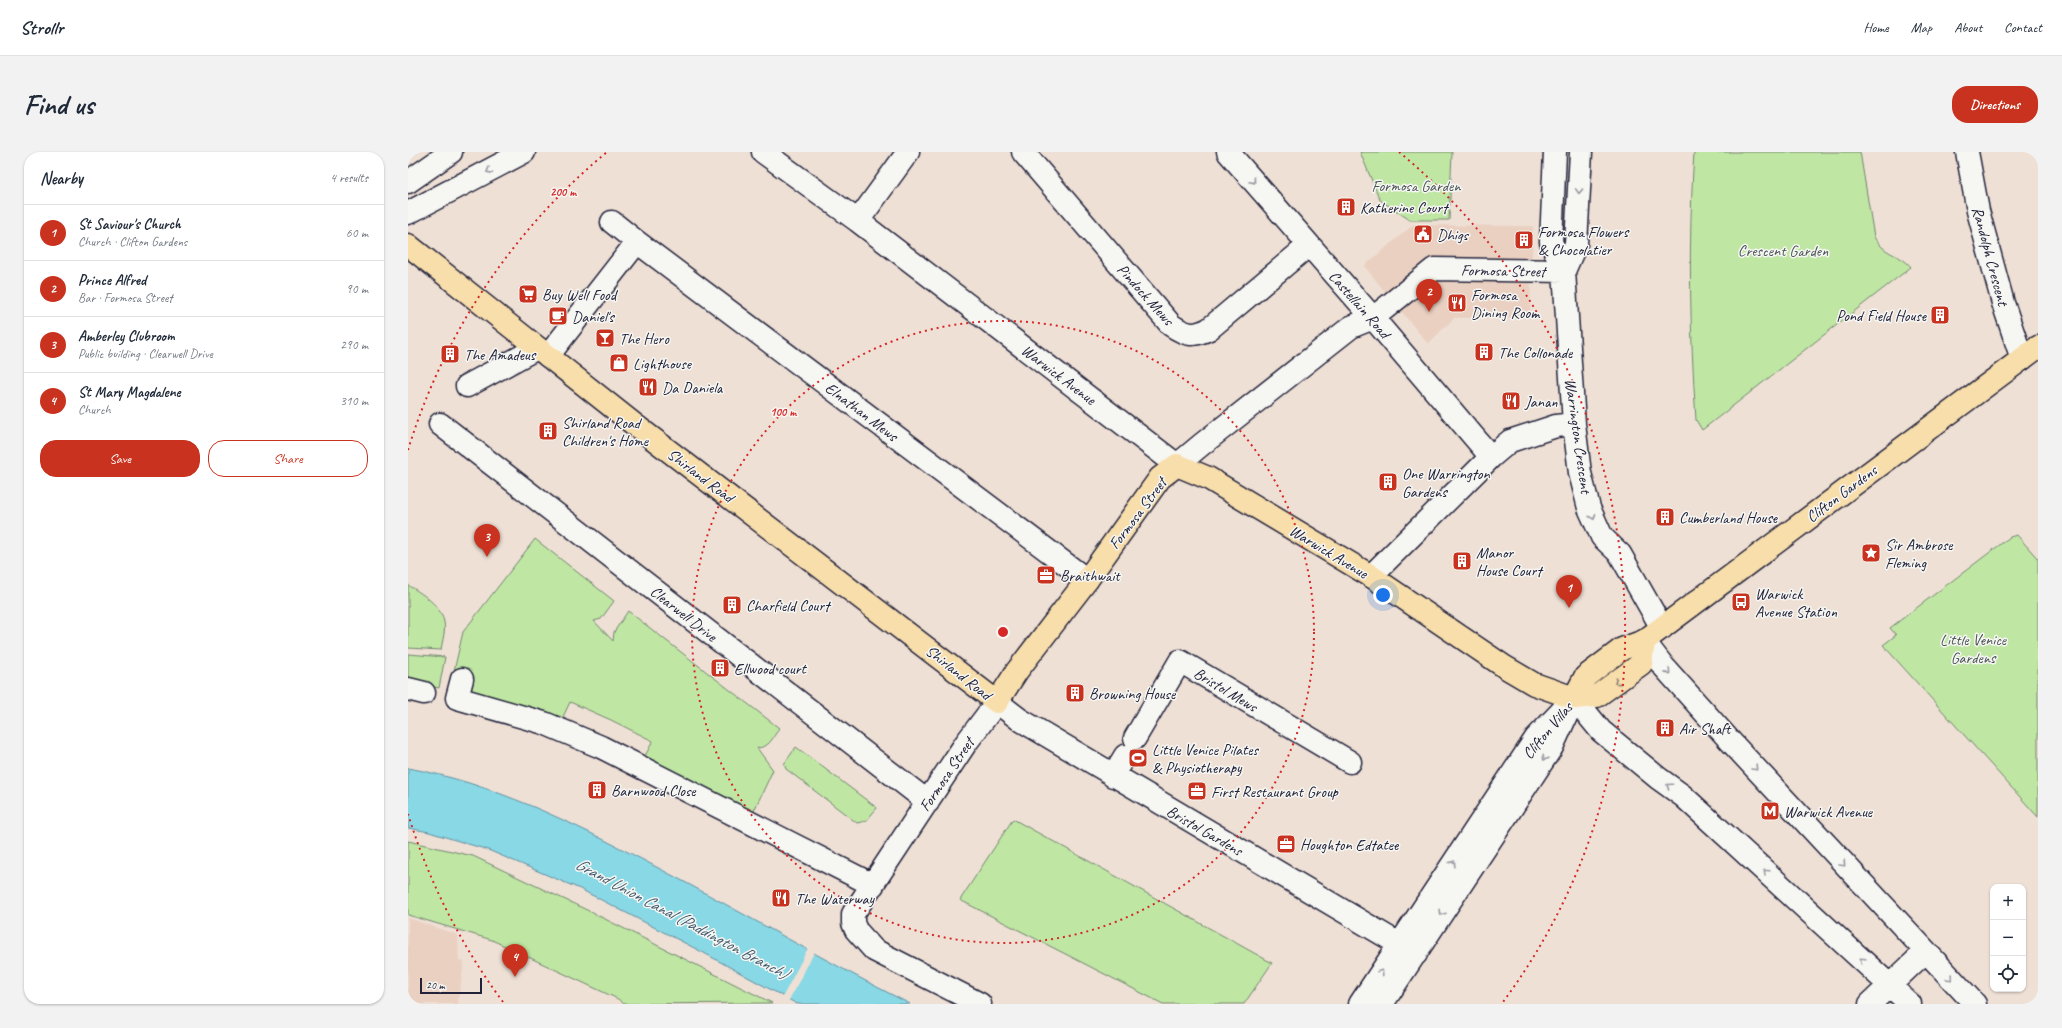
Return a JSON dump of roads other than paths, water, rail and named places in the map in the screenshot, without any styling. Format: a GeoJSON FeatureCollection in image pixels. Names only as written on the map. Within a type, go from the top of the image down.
{"type":"FeatureCollection","features":[{"type":"Feature","properties":{"kind":"main road","name":"Shirland Road"},"geometry":{"type":"LineString","coordinates":[[408,245],[542,352],[997,702]]}},
{"type":"Feature","properties":{"kind":"main road","name":"Clifton Gardens"},"geometry":{"type":"LineString","coordinates":[[1574,698],[1584,677],[1622,649],[1644,641],[1662,628],[2033,352]]}},
{"type":"Feature","properties":{"kind":"main road","name":"Warwick Avenue"},"geometry":{"type":"LineString","coordinates":[[1178,465],[1208,478],[1370,576],[1505,667],[1534,684],[1574,698]]}},
{"type":"Feature","properties":{"kind":"main road","name":"Formosa Street"},"geometry":{"type":"LineString","coordinates":[[997,702],[1017,671],[1087,580],[1160,478],[1178,465]]}},
{"type":"Feature","properties":{"kind":"street"},"geometry":{"type":"LineString","coordinates":[[408,182],[450,152]]}},
{"type":"Feature","properties":{"kind":"street"},"geometry":{"type":"LineString","coordinates":[[408,213],[524,152]]}},
{"type":"Feature","properties":{"kind":"street","name":"Warwick Avenue"},"geometry":{"type":"LineString","coordinates":[[763,152],[858,221],[1178,465]]}},
{"type":"Feature","properties":{"kind":"street"},"geometry":{"type":"LineString","coordinates":[[858,221],[908,152]]}},
{"type":"Feature","properties":{"kind":"street","name":"Pindock Mews"},"geometry":{"type":"LineString","coordinates":[[1023,152],[1171,325],[1182,332],[1198,334],[1209,329],[1309,246]]}},
{"type":"Feature","properties":{"kind":"street","name":"Castellain Road"},"geometry":{"type":"LineString","coordinates":[[1228,152],[1373,318],[1491,457]]}},
{"type":"Feature","properties":{"kind":"street","name":"Warrington Crescent"},"geometry":{"type":"LineString","coordinates":[[1555,152],[1551,242],[1564,271],[1574,424],[1580,473],[1594,520],[1602,537],[1620,554],[1662,628]]}},
{"type":"Feature","properties":{"kind":"street","name":"Warrington Crescent"},"geometry":{"type":"LineString","coordinates":[[1564,271],[1576,244],[1581,152]]}},
{"type":"Feature","properties":{"kind":"street","name":"Randolph Crescent"},"geometry":{"type":"LineString","coordinates":[[1967,152],[1978,210],[2003,303],[2033,352]]}},
{"type":"Feature","properties":{"kind":"street","name":"Elnathan Mews"},"geometry":{"type":"LineString","coordinates":[[612,222],[1087,580]]}},
{"type":"Feature","properties":{"kind":"street"},"geometry":{"type":"LineString","coordinates":[[467,386],[542,352],[637,242]]}},
{"type":"Feature","properties":{"kind":"street","name":"Formosa Street"},"geometry":{"type":"LineString","coordinates":[[1178,465],[1201,445],[1351,327],[1373,318],[1434,269],[1564,271]]}},
{"type":"Feature","properties":{"kind":"street","name":"Clearwell Drive"},"geometry":{"type":"LineString","coordinates":[[440,424],[928,802]]}},
{"type":"Feature","properties":{"kind":"street"},"geometry":{"type":"LineString","coordinates":[[1370,576],[1491,457],[1510,441],[1556,426],[1574,424]]}},
{"type":"Feature","properties":{"kind":"street"},"geometry":{"type":"LineString","coordinates":[[1644,641],[1664,667],[1925,952],[1975,1004]]}},
{"type":"Feature","properties":{"kind":"street","name":"Bristol Mews"},"geometry":{"type":"LineString","coordinates":[[1113,776],[1180,661],[1350,762]]}},
{"type":"Feature","properties":{"kind":"street"},"geometry":{"type":"LineString","coordinates":[[462,679],[456,698],[544,723],[601,747],[873,885]]}},
{"type":"Feature","properties":{"kind":"street"},"geometry":{"type":"LineString","coordinates":[[1574,698],[1601,731],[1658,778],[1683,796],[1910,1004]]}},
{"type":"Feature","properties":{"kind":"street","name":"Clifton Villas"},"geometry":{"type":"LineString","coordinates":[[1382,1004],[1408,949],[1536,738],[1574,698]]}},
{"type":"Feature","properties":{"kind":"street","name":"Formosa Street"},"geometry":{"type":"LineString","coordinates":[[980,1004],[874,950],[856,930],[853,923],[853,914],[997,702]]}},
{"type":"Feature","properties":{"kind":"street","name":"Bristol Gardens"},"geometry":{"type":"LineString","coordinates":[[997,702],[1019,719],[1113,776],[1408,949]]}},
{"type":"Feature","properties":{"kind":"street","name":"Clifton Villas"},"geometry":{"type":"LineString","coordinates":[[1360,1004],[1408,949]]}},
{"type":"Feature","properties":{"kind":"street"},"geometry":{"type":"LineString","coordinates":[[1870,1004],[1925,952]]}},
{"type":"Feature","properties":{"kind":"water","name":"Grand Union Canal (Paddington Branch)"},"geometry":{"type":"Polygon","coordinates":[[[408,768],[470,783],[560,819],[647,862],[910,1004],[797,1004],[704,953],[580,889],[488,850],[429,832],[408,828],[408,768]]]}},
{"type":"Feature","properties":{"kind":"place","name":"Katherine Court"},"geometry":{"type":"Point","coordinates":[1346,207]}},
{"type":"Feature","properties":{"kind":"place","name":"Dhigs"},"geometry":{"type":"Point","coordinates":[1423,234]}},
{"type":"Feature","properties":{"kind":"place","name":"Formosa Flowers & Chocolatier"},"geometry":{"type":"Point","coordinates":[1524,240]}},
{"type":"Feature","properties":{"kind":"place","name":"Buy Well Food"},"geometry":{"type":"Point","coordinates":[528,294]}},
{"type":"Feature","properties":{"kind":"place","name":"Formosa Dining Room"},"geometry":{"type":"Point","coordinates":[1457,303]}},
{"type":"Feature","properties":{"kind":"place","name":"Prince Alfred"},"geometry":{"type":"Point","coordinates":[1429,312]}},
{"type":"Feature","properties":{"kind":"place","name":"Pond Field House"},"geometry":{"type":"Point","coordinates":[1940,315]}},
{"type":"Feature","properties":{"kind":"place","name":"Daniel's"},"geometry":{"type":"Point","coordinates":[558,316]}},
{"type":"Feature","properties":{"kind":"place","name":"The Hero"},"geometry":{"type":"Point","coordinates":[605,338]}},
{"type":"Feature","properties":{"kind":"place","name":"The Collonade"},"geometry":{"type":"Point","coordinates":[1484,352]}},
{"type":"Feature","properties":{"kind":"place","name":"The Amadeus"},"geometry":{"type":"Point","coordinates":[450,354]}},
{"type":"Feature","properties":{"kind":"place","name":"Lighthouse"},"geometry":{"type":"Point","coordinates":[619,363]}},
{"type":"Feature","properties":{"kind":"place","name":"Da Daniela"},"geometry":{"type":"Point","coordinates":[648,387]}},
{"type":"Feature","properties":{"kind":"place","name":"Janan"},"geometry":{"type":"Point","coordinates":[1511,401]}},
{"type":"Feature","properties":{"kind":"place","name":"Shirland Road Children's Home"},"geometry":{"type":"Point","coordinates":[548,431]}},
{"type":"Feature","properties":{"kind":"place","name":"One Warrington Gardens"},"geometry":{"type":"Point","coordinates":[1388,482]}},
{"type":"Feature","properties":{"kind":"place","name":"Cumberland House"},"geometry":{"type":"Point","coordinates":[1665,517]}},
{"type":"Feature","properties":{"kind":"place","name":"Sir Ambrose Fleming"},"geometry":{"type":"Point","coordinates":[1871,553]}},
{"type":"Feature","properties":{"kind":"place","name":"Amberley Clubroom"},"geometry":{"type":"Point","coordinates":[487,557]}},
{"type":"Feature","properties":{"kind":"place","name":"Manor House Court"},"geometry":{"type":"Point","coordinates":[1462,561]}},
{"type":"Feature","properties":{"kind":"place","name":"Braithwait"},"geometry":{"type":"Point","coordinates":[1046,575]}},
{"type":"Feature","properties":{"kind":"place","name":"Warwick Avenue Station"},"geometry":{"type":"Point","coordinates":[1741,602]}},
{"type":"Feature","properties":{"kind":"place","name":"Charfield Court"},"geometry":{"type":"Point","coordinates":[732,605]}},
{"type":"Feature","properties":{"kind":"place","name":"St Saviour's Church"},"geometry":{"type":"Point","coordinates":[1569,608]}},
{"type":"Feature","properties":{"kind":"place","name":"Ellwood court"},"geometry":{"type":"Point","coordinates":[720,668]}},
{"type":"Feature","properties":{"kind":"place","name":"Browning House"},"geometry":{"type":"Point","coordinates":[1075,693]}},
{"type":"Feature","properties":{"kind":"place","name":"Air Shaft"},"geometry":{"type":"Point","coordinates":[1665,728]}},
{"type":"Feature","properties":{"kind":"place","name":"Little Venice Pilates & Physiotherapy"},"geometry":{"type":"Point","coordinates":[1138,758]}},
{"type":"Feature","properties":{"kind":"place","name":"Barnwood Close"},"geometry":{"type":"Point","coordinates":[597,790]}},
{"type":"Feature","properties":{"kind":"place","name":"First Restaurant Group"},"geometry":{"type":"Point","coordinates":[1197,791]}},
{"type":"Feature","properties":{"kind":"place","name":"Warwick Avenue"},"geometry":{"type":"Point","coordinates":[1770,811]}},
{"type":"Feature","properties":{"kind":"place","name":"Houghton Edtatee"},"geometry":{"type":"Point","coordinates":[1286,844]}},
{"type":"Feature","properties":{"kind":"place","name":"The Waterway"},"geometry":{"type":"Point","coordinates":[781,898]}},
{"type":"Feature","properties":{"kind":"place","name":"St Mary Magdalene"},"geometry":{"type":"Point","coordinates":[515,977]}},
{"type":"Feature","properties":{"kind":"park label","name":"Formosa Garden"},"geometry":{"type":"Point","coordinates":[1416,185]}},
{"type":"Feature","properties":{"kind":"park label","name":"Crescent Garden"},"geometry":{"type":"Point","coordinates":[1783,250]}},
{"type":"Feature","properties":{"kind":"park label","name":"Little Venice Gardens"},"geometry":{"type":"Point","coordinates":[1973,648]}}]}
